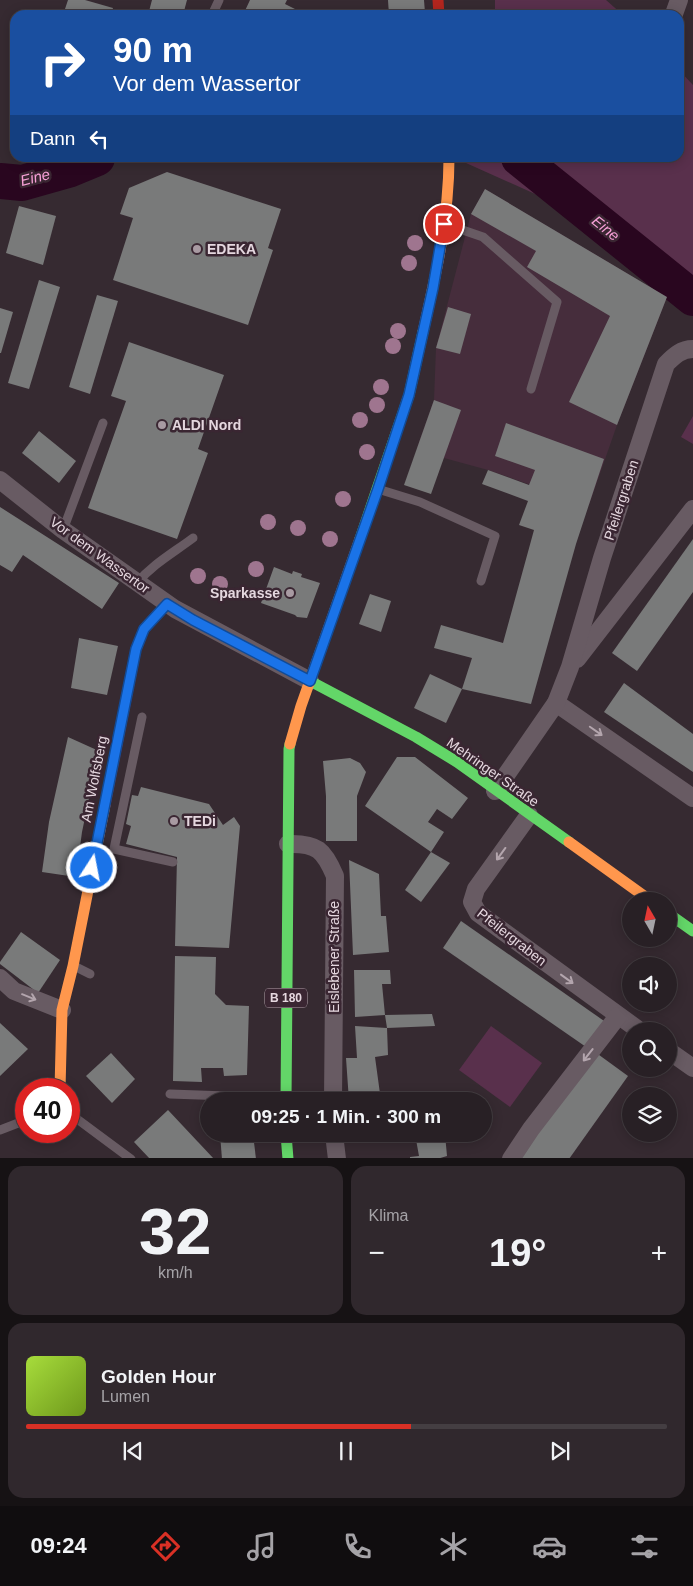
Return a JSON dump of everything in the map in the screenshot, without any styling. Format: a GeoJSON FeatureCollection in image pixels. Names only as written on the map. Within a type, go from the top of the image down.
{"type":"FeatureCollection","features":[{"type":"Feature","properties":{"kind":"main road","name":"B 180"},"geometry":{"type":"LineString","coordinates":[[286,1092],[289,749],[310,681],[378,489],[416,367],[433,288],[444,224],[449,189],[450,162]]}},
{"type":"Feature","properties":{"kind":"main road","name":"Am Wolfsberg"},"geometry":{"type":"LineString","coordinates":[[60,1078],[62,1010],[74,966],[136,649],[144,629],[167,604]]}},
{"type":"Feature","properties":{"kind":"main road","name":"Mehringer Straße"},"geometry":{"type":"LineString","coordinates":[[310,681],[416,737],[457,762],[638,892]]}},
{"type":"Feature","properties":{"kind":"main road"},"geometry":{"type":"LineString","coordinates":[[678,920],[693,931]]}},
{"type":"Feature","properties":{"kind":"main road"},"geometry":{"type":"LineString","coordinates":[[287,1142],[288,1158]]}},
{"type":"Feature","properties":{"kind":"street","name":"Pfeilergraben"},"geometry":{"type":"LineString","coordinates":[[495,791],[556,703],[570,667],[602,558],[666,364],[686,349],[693,349]]}},
{"type":"Feature","properties":{"kind":"street","name":"Vor dem Wassertor"},"geometry":{"type":"LineString","coordinates":[[0,480],[64,530],[167,604],[193,620],[310,681]]}},
{"type":"Feature","properties":{"kind":"street","name":"Pfeilergraben"},"geometry":{"type":"LineString","coordinates":[[570,667],[693,508]]}},
{"type":"Feature","properties":{"kind":"street"},"geometry":{"type":"LineString","coordinates":[[556,703],[693,798]]}},
{"type":"Feature","properties":{"kind":"street","name":"Pfeilergraben"},"geometry":{"type":"LineString","coordinates":[[529,815],[476,889],[472,902],[478,913],[627,1022]]}},
{"type":"Feature","properties":{"kind":"street","name":"Eislebener Straße"},"geometry":{"type":"LineString","coordinates":[[288,844],[302,844],[313,847],[327,857],[335,876],[333,1092]]}},
{"type":"Feature","properties":{"kind":"street"},"geometry":{"type":"LineString","coordinates":[[0,978],[14,991],[62,1010]]}},
{"type":"Feature","properties":{"kind":"street"},"geometry":{"type":"LineString","coordinates":[[511,1158],[530,1129],[618,1016]]}},
{"type":"Feature","properties":{"kind":"street"},"geometry":{"type":"LineString","coordinates":[[677,1057],[693,1068]]}},
{"type":"Feature","properties":{"kind":"street"},"geometry":{"type":"LineString","coordinates":[[335,1142],[337,1158]]}},
{"type":"Feature","properties":{"kind":"lane"},"geometry":{"type":"LineString","coordinates":[[444,224],[482,237],[557,302],[531,389]]}},
{"type":"Feature","properties":{"kind":"lane"},"geometry":{"type":"LineString","coordinates":[[64,530],[104,423]]}},
{"type":"Feature","properties":{"kind":"lane"},"geometry":{"type":"LineString","coordinates":[[378,489],[420,502],[495,536],[481,581]]}},
{"type":"Feature","properties":{"kind":"lane"},"geometry":{"type":"LineString","coordinates":[[137,583],[165,557],[193,538]]}},
{"type":"Feature","properties":{"kind":"lane"},"geometry":{"type":"LineString","coordinates":[[142,717],[114,849],[172,862]]}},
{"type":"Feature","properties":{"kind":"lane"},"geometry":{"type":"LineString","coordinates":[[74,966],[90,974]]}},
{"type":"Feature","properties":{"kind":"lane"},"geometry":{"type":"LineString","coordinates":[[170,1094],[200,1096]]}},
{"type":"Feature","properties":{"kind":"lane"},"geometry":{"type":"LineString","coordinates":[[80,1121],[130,1158]]}},
{"type":"Feature","properties":{"kind":"lane"},"geometry":{"type":"LineString","coordinates":[[0,1130],[15,1124]]}},
{"type":"Feature","properties":{"kind":"shaded area"},"geometry":{"type":"Polygon","coordinates":[[[495,0],[606,0],[617,10],[495,10],[495,0]]]}},
{"type":"Feature","properties":{"kind":"shaded area"},"geometry":{"type":"Polygon","coordinates":[[[684,75],[693,85],[693,295],[670,273],[584,216],[466,163],[684,162],[684,75]]]}},
{"type":"Feature","properties":{"kind":"shaded area"},"geometry":{"type":"Polygon","coordinates":[[[485,189],[667,297],[617,425],[589,505],[417,448],[434,400],[436,348],[471,214],[485,189]]]}},
{"type":"Feature","properties":{"kind":"shaded area"},"geometry":{"type":"Polygon","coordinates":[[[693,416],[693,444],[681,437],[693,416]]]}},
{"type":"Feature","properties":{"kind":"shaded area"},"geometry":{"type":"Polygon","coordinates":[[[491,1026],[542,1063],[510,1107],[492,1092],[459,1070],[491,1026]]]}},
{"type":"Feature","properties":{"kind":"building"},"geometry":{"type":"Polygon","coordinates":[[[68,0],[85,0],[113,8],[112,10],[65,10],[68,0]]]}},
{"type":"Feature","properties":{"kind":"building"},"geometry":{"type":"Polygon","coordinates":[[[152,0],[187,0],[184,10],[149,10],[152,0]]]}},
{"type":"Feature","properties":{"kind":"building"},"geometry":{"type":"Polygon","coordinates":[[[250,0],[287,0],[285,4],[295,9],[294,10],[245,10],[250,0]]]}},
{"type":"Feature","properties":{"kind":"building"},"geometry":{"type":"Polygon","coordinates":[[[388,0],[424,0],[425,10],[389,10],[388,0]]]}},
{"type":"Feature","properties":{"kind":"building","name":"EDEKA"},"geometry":{"type":"Polygon","coordinates":[[[167,172],[281,209],[268,248],[273,250],[248,325],[113,280],[133,218],[120,214],[129,188],[167,172]]]}},
{"type":"Feature","properties":{"kind":"building"},"geometry":{"type":"Polygon","coordinates":[[[485,189],[667,297],[617,425],[569,402],[610,316],[527,267],[536,251],[471,214],[485,189]]]}},
{"type":"Feature","properties":{"kind":"building"},"geometry":{"type":"Polygon","coordinates":[[[19,206],[56,216],[43,265],[6,253],[19,206]]]}},
{"type":"Feature","properties":{"kind":"building"},"geometry":{"type":"Polygon","coordinates":[[[39,280],[60,287],[29,389],[8,383],[39,280]]]}},
{"type":"Feature","properties":{"kind":"building"},"geometry":{"type":"Polygon","coordinates":[[[97,295],[118,301],[90,394],[69,387],[97,295]]]}},
{"type":"Feature","properties":{"kind":"building"},"geometry":{"type":"Polygon","coordinates":[[[448,307],[471,314],[460,354],[436,348],[448,307]]]}},
{"type":"Feature","properties":{"kind":"building"},"geometry":{"type":"Polygon","coordinates":[[[0,308],[13,312],[1,353],[0,353],[0,308]]]}},
{"type":"Feature","properties":{"kind":"building","name":"ALDI Nord"},"geometry":{"type":"Polygon","coordinates":[[[129,342],[224,375],[198,449],[208,453],[177,539],[88,508],[126,401],[111,396],[129,342]]]}},
{"type":"Feature","properties":{"kind":"building"},"geometry":{"type":"Polygon","coordinates":[[[434,400],[461,410],[431,494],[404,485],[434,400]]]}},
{"type":"Feature","properties":{"kind":"building"},"geometry":{"type":"Polygon","coordinates":[[[506,423],[604,459],[576,544],[531,704],[462,689],[472,658],[434,648],[441,625],[503,643],[534,530],[519,525],[528,501],[482,484],[488,470],[529,485],[535,470],[495,456],[506,423]]]}},
{"type":"Feature","properties":{"kind":"building"},"geometry":{"type":"Polygon","coordinates":[[[39,431],[76,461],[59,483],[22,453],[39,431]]]}},
{"type":"Feature","properties":{"kind":"building"},"geometry":{"type":"Polygon","coordinates":[[[0,507],[119,583],[102,609],[23,555],[12,572],[0,565],[0,507]]]}},
{"type":"Feature","properties":{"kind":"building"},"geometry":{"type":"Polygon","coordinates":[[[693,539],[693,592],[637,671],[612,653],[693,539]]]}},
{"type":"Feature","properties":{"kind":"building","name":"Sparkasse"},"geometry":{"type":"Polygon","coordinates":[[[274,567],[292,574],[293,571],[302,574],[301,577],[320,583],[307,618],[297,617],[261,603],[274,567]]]}},
{"type":"Feature","properties":{"kind":"building"},"geometry":{"type":"Polygon","coordinates":[[[370,594],[391,601],[381,632],[359,624],[370,594]]]}},
{"type":"Feature","properties":{"kind":"building"},"geometry":{"type":"Polygon","coordinates":[[[79,638],[118,646],[107,695],[71,688],[79,638]]]}},
{"type":"Feature","properties":{"kind":"building"},"geometry":{"type":"Polygon","coordinates":[[[430,674],[462,689],[446,723],[414,708],[430,674]]]}},
{"type":"Feature","properties":{"kind":"building"},"geometry":{"type":"Polygon","coordinates":[[[624,683],[693,734],[693,772],[604,712],[624,683]]]}},
{"type":"Feature","properties":{"kind":"building"},"geometry":{"type":"Polygon","coordinates":[[[68,737],[99,751],[82,832],[76,877],[42,872],[49,822],[68,737]]]}},
{"type":"Feature","properties":{"kind":"building"},"geometry":{"type":"Polygon","coordinates":[[[397,757],[415,757],[468,798],[452,819],[437,809],[428,822],[444,832],[431,852],[365,806],[397,757]]]}},
{"type":"Feature","properties":{"kind":"building"},"geometry":{"type":"Polygon","coordinates":[[[350,758],[360,763],[366,772],[357,796],[357,841],[326,841],[326,796],[323,761],[350,758]]]}},
{"type":"Feature","properties":{"kind":"building"},"geometry":{"type":"Polygon","coordinates":[[[141,787],[209,804],[223,825],[234,817],[240,826],[229,948],[175,946],[177,857],[126,844],[131,826],[126,824],[132,795],[138,796],[141,787]]]}},
{"type":"Feature","properties":{"kind":"building"},"geometry":{"type":"Polygon","coordinates":[[[431,852],[450,863],[421,902],[405,890],[431,852]]]}},
{"type":"Feature","properties":{"kind":"building"},"geometry":{"type":"Polygon","coordinates":[[[349,860],[379,874],[381,916],[386,916],[389,952],[353,955],[349,860]]]}},
{"type":"Feature","properties":{"kind":"building"},"geometry":{"type":"Polygon","coordinates":[[[461,921],[607,1023],[589,1049],[443,948],[461,921]]]}},
{"type":"Feature","properties":{"kind":"building"},"geometry":{"type":"Polygon","coordinates":[[[21,932],[60,960],[38,993],[0,964],[21,932]]]}},
{"type":"Feature","properties":{"kind":"building"},"geometry":{"type":"Polygon","coordinates":[[[175,956],[216,957],[215,994],[226,1005],[249,1006],[247,1075],[224,1076],[223,1068],[201,1068],[202,1082],[173,1081],[175,956]]]}},
{"type":"Feature","properties":{"kind":"building"},"geometry":{"type":"Polygon","coordinates":[[[354,970],[390,970],[391,984],[382,984],[385,1015],[355,1017],[354,970]]]}},
{"type":"Feature","properties":{"kind":"building"},"geometry":{"type":"Polygon","coordinates":[[[432,1014],[435,1026],[387,1028],[385,1015],[432,1014]]]}},
{"type":"Feature","properties":{"kind":"building"},"geometry":{"type":"Polygon","coordinates":[[[0,1023],[28,1049],[0,1076],[0,1023]]]}},
{"type":"Feature","properties":{"kind":"building"},"geometry":{"type":"Polygon","coordinates":[[[355,1026],[387,1028],[388,1055],[375,1057],[380,1092],[348,1092],[346,1058],[357,1058],[355,1026]]]}},
{"type":"Feature","properties":{"kind":"building"},"geometry":{"type":"Polygon","coordinates":[[[595,1052],[622,1072],[622,1077],[627,1077],[570,1158],[519,1158],[595,1052]]]}},
{"type":"Feature","properties":{"kind":"building"},"geometry":{"type":"Polygon","coordinates":[[[111,1053],[135,1079],[112,1103],[86,1076],[111,1053]]]}},
{"type":"Feature","properties":{"kind":"building"},"geometry":{"type":"Polygon","coordinates":[[[168,1110],[213,1158],[149,1158],[134,1142],[168,1110]]]}},
{"type":"Feature","properties":{"kind":"building"},"geometry":{"type":"Polygon","coordinates":[[[221,1142],[254,1142],[256,1158],[222,1158],[221,1142]]]}},
{"type":"Feature","properties":{"kind":"building"},"geometry":{"type":"Polygon","coordinates":[[[416,1142],[446,1142],[447,1156],[440,1158],[410,1157],[419,1156],[416,1142]]]}},
{"type":"Feature","properties":{"kind":"waterway","name":"Eine"},"geometry":{"type":"LineString","coordinates":[[0,181],[22,183],[68,170],[87,162]]}},
{"type":"Feature","properties":{"kind":"waterway","name":"Eine"},"geometry":{"type":"LineString","coordinates":[[524,162],[693,298]]}},
{"type":"Feature","properties":{"kind":"traffic: fast"},"geometry":{"type":"LineString","coordinates":[[360,539],[409,395],[423,332]]}},
{"type":"Feature","properties":{"kind":"traffic: fast"},"geometry":{"type":"LineString","coordinates":[[310,681],[416,737],[457,762],[569,842]]}},
{"type":"Feature","properties":{"kind":"traffic: fast"},"geometry":{"type":"LineString","coordinates":[[286,1092],[290,744]]}},
{"type":"Feature","properties":{"kind":"traffic: fast"},"geometry":{"type":"LineString","coordinates":[[678,920],[693,931]]}},
{"type":"Feature","properties":{"kind":"traffic: fast"},"geometry":{"type":"LineString","coordinates":[[287,1142],[288,1158]]}},
{"type":"Feature","properties":{"kind":"traffic: slow"},"geometry":{"type":"LineString","coordinates":[[423,332],[444,224],[449,162]]}},
{"type":"Feature","properties":{"kind":"traffic: slow"},"geometry":{"type":"LineString","coordinates":[[290,744],[301,706],[360,539]]}},
{"type":"Feature","properties":{"kind":"traffic: slow"},"geometry":{"type":"LineString","coordinates":[[60,1078],[62,1010],[73,966],[105,805]]}},
{"type":"Feature","properties":{"kind":"traffic: slow"},"geometry":{"type":"LineString","coordinates":[[569,842],[638,892]]}},
{"type":"Feature","properties":{"kind":"traffic: jam"},"geometry":{"type":"LineString","coordinates":[[438,0],[439,10]]}},
{"type":"Feature","properties":{"kind":"traffic: jam"},"geometry":{"type":"LineString","coordinates":[[105,805],[136,649],[144,629],[167,604]]}},
{"type":"Feature","properties":{"kind":"place","name":"EDEKA"},"geometry":{"type":"Point","coordinates":[197,249]}},
{"type":"Feature","properties":{"kind":"place","name":"ALDI Nord"},"geometry":{"type":"Point","coordinates":[162,425]}},
{"type":"Feature","properties":{"kind":"place","name":"Sparkasse"},"geometry":{"type":"Point","coordinates":[290,593]}},
{"type":"Feature","properties":{"kind":"place","name":"TEDi"},"geometry":{"type":"Point","coordinates":[174,821]}},
{"type":"Feature","properties":{"kind":"route"},"geometry":{"type":"LineString","coordinates":[[92,868],[136,649],[144,629],[167,604],[193,620],[310,681],[393,446],[409,395],[433,288],[444,224]]}}]}
